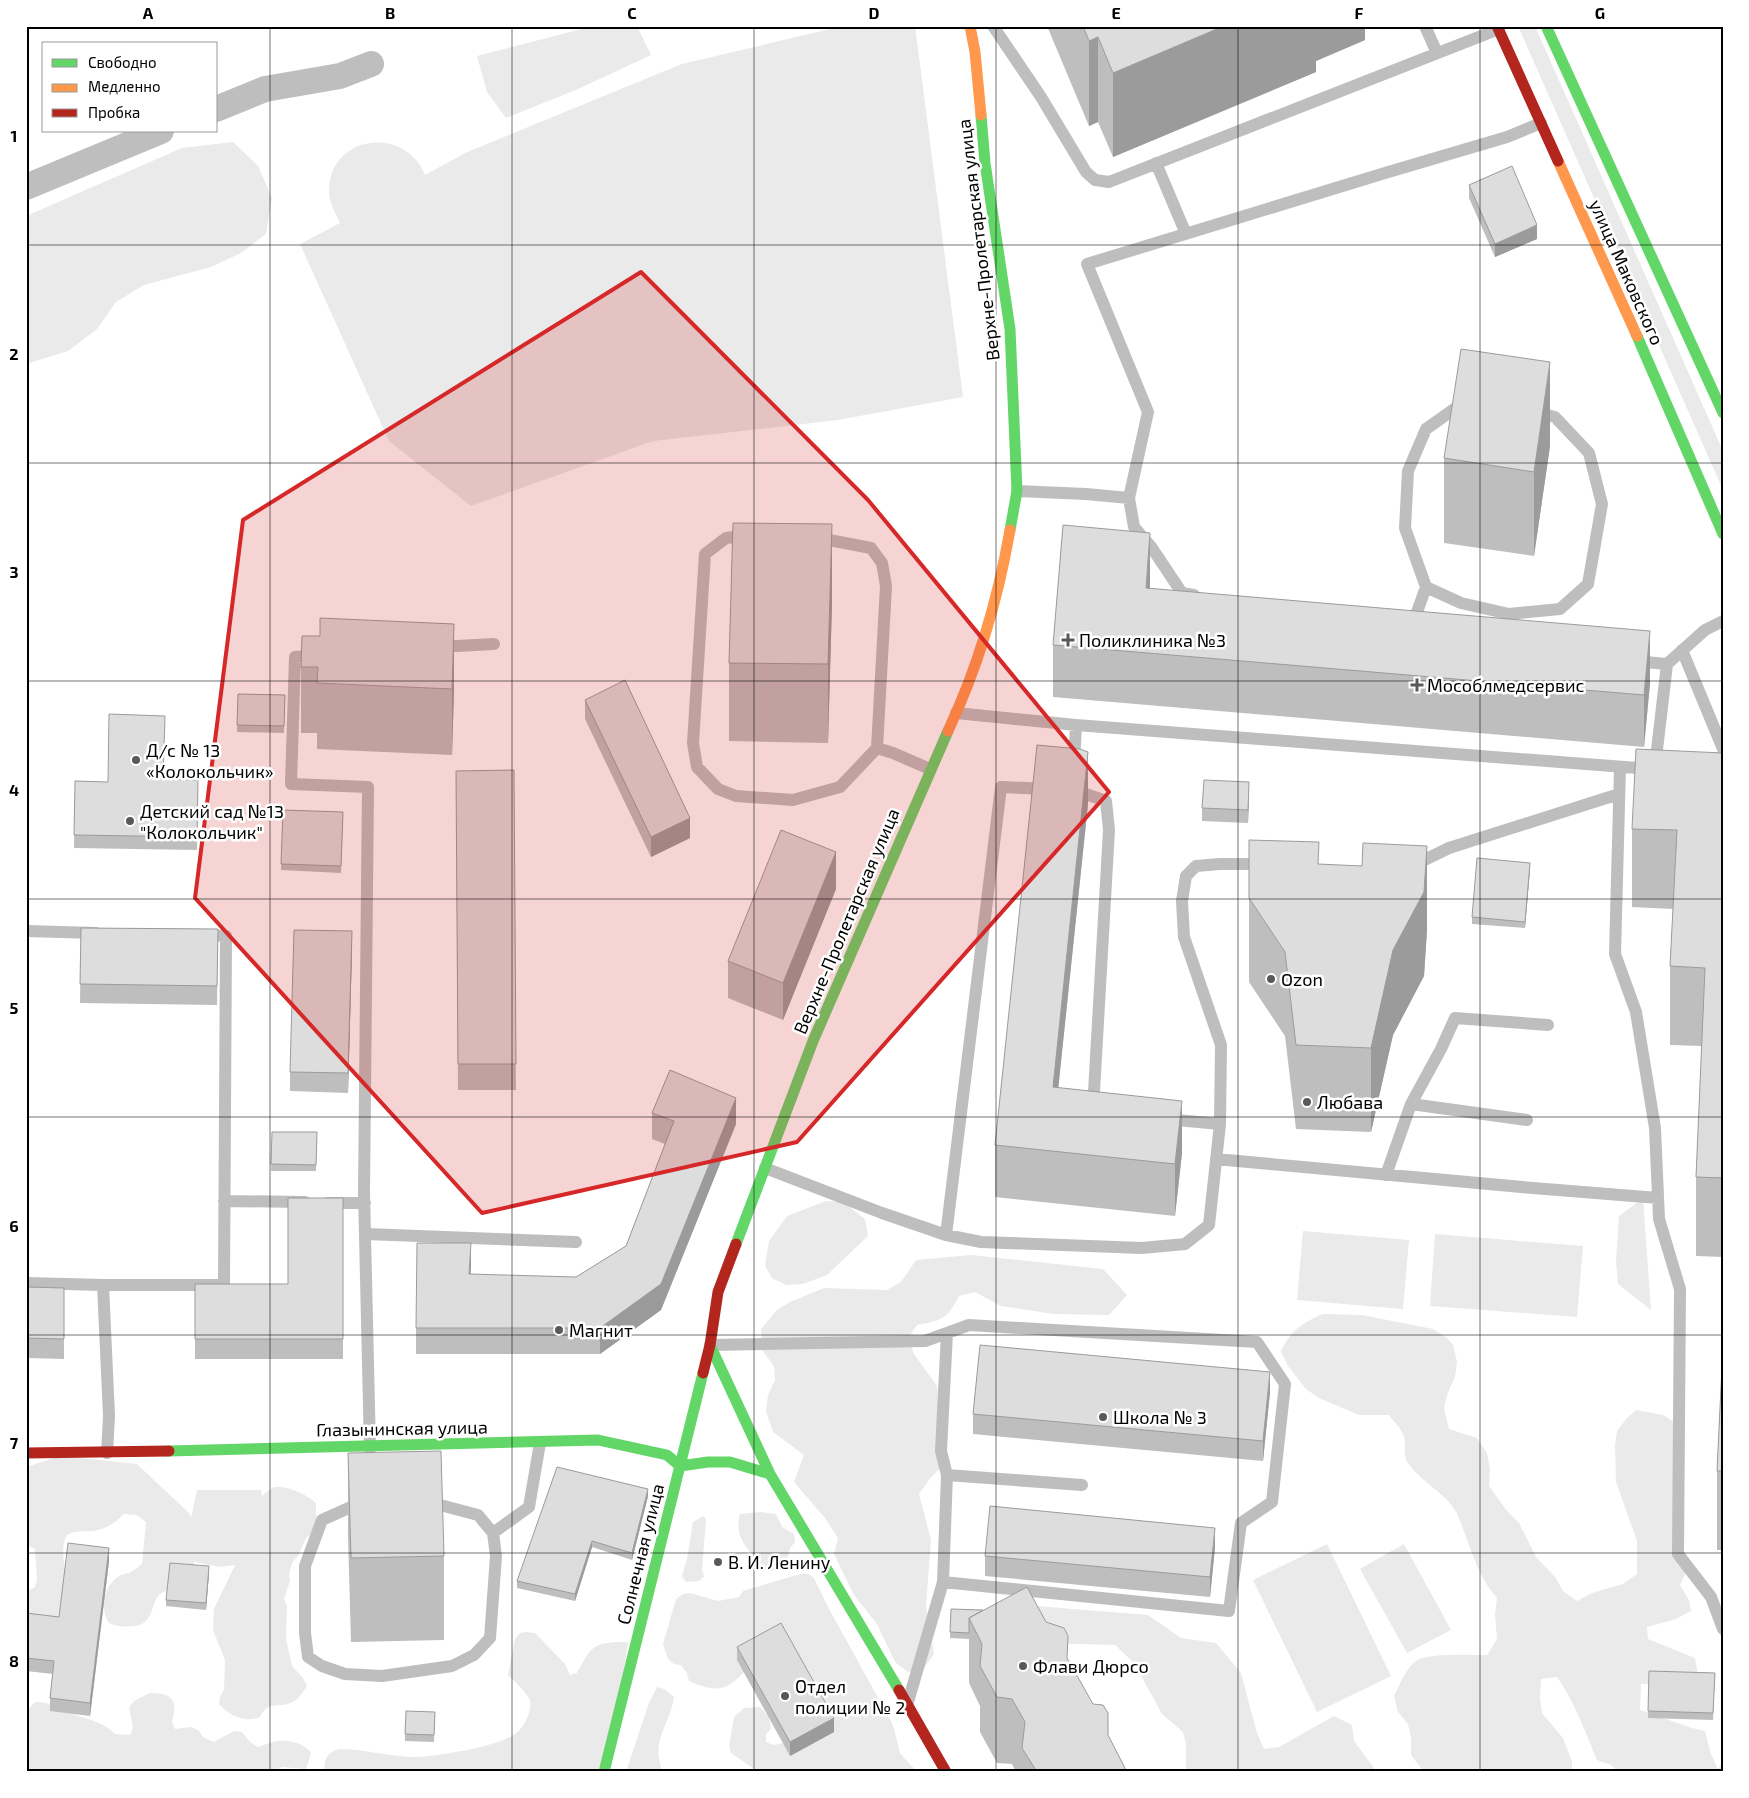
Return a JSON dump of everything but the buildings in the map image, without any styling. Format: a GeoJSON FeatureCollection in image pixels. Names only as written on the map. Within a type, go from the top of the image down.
{"type":"FeatureCollection","features":[{"type":"Feature","properties":{"kind":"street","name":"Верхне-Пролетарская улица"},"geometry":{"type":"LineString","coordinates":[[710,1345],[718,1292],[813,1042],[930,769],[956,713],[990,625],[1004,566],[1016,492],[1010,329],[985,163],[975,52],[970,26]]}},
{"type":"Feature","properties":{"kind":"street","name":"улица Маковского"},"geometry":{"type":"LineString","coordinates":[[1546,26],[1723,413]]}},
{"type":"Feature","properties":{"kind":"street","name":"улица Маковского"},"geometry":{"type":"LineString","coordinates":[[1498,28],[1614,283],[1723,534]]}},
{"type":"Feature","properties":{"kind":"street"},"geometry":{"type":"LineString","coordinates":[[218,108],[265,89],[340,76],[371,64]]}},
{"type":"Feature","properties":{"kind":"street"},"geometry":{"type":"LineString","coordinates":[[26,187],[159,132]]}},
{"type":"Feature","properties":{"kind":"street"},"geometry":{"type":"LineString","coordinates":[[710,1345],[770,1474],[946,1772]]}},
{"type":"Feature","properties":{"kind":"street","name":"Солнечная улица"},"geometry":{"type":"LineString","coordinates":[[604,1772],[710,1345]]}},
{"type":"Feature","properties":{"kind":"street","name":"Глазынинская улица"},"geometry":{"type":"LineString","coordinates":[[26,1453],[107,1453],[598,1440],[667,1455],[680,1466]]}},
{"type":"Feature","properties":{"kind":"street"},"geometry":{"type":"LineString","coordinates":[[680,1466],[708,1462],[730,1462],[770,1474]]}},
{"type":"Feature","properties":{"kind":"lane"},"geometry":{"type":"LineString","coordinates":[[993,26],[1041,97],[1086,172],[1096,180],[1109,182],[1498,28]]}},
{"type":"Feature","properties":{"kind":"lane"},"geometry":{"type":"LineString","coordinates":[[1425,26],[1437,53]]}},
{"type":"Feature","properties":{"kind":"lane"},"geometry":{"type":"LineString","coordinates":[[1211,597],[1182,593],[1152,548],[1134,526],[1129,498],[1148,412],[1087,264],[1385,172],[1507,137],[1541,123]]}},
{"type":"Feature","properties":{"kind":"lane"},"geometry":{"type":"LineString","coordinates":[[1156,163],[1186,234]]}},
{"type":"Feature","properties":{"kind":"lane"},"geometry":{"type":"LineString","coordinates":[[1411,628],[1426,587],[1406,528],[1408,471],[1426,429],[1460,405],[1480,404]]}},
{"type":"Feature","properties":{"kind":"lane"},"geometry":{"type":"LineString","coordinates":[[1426,587],[1461,603],[1509,614],[1560,610],[1588,584],[1602,504],[1589,453],[1555,416],[1527,410]]}},
{"type":"Feature","properties":{"kind":"lane"},"geometry":{"type":"LineString","coordinates":[[1016,492],[1086,494],[1129,498]]}},
{"type":"Feature","properties":{"kind":"lane"},"geometry":{"type":"LineString","coordinates":[[757,534],[829,540],[871,548],[882,563],[886,586],[877,748],[840,787],[793,800],[736,796],[718,789],[697,767],[693,744],[705,554],[726,538],[757,534]]}},
{"type":"Feature","properties":{"kind":"lane"},"geometry":{"type":"LineString","coordinates":[[956,713],[1076,726],[1659,770],[1667,664],[1705,630],[1723,621]]}},
{"type":"Feature","properties":{"kind":"lane"},"geometry":{"type":"LineString","coordinates":[[428,648],[494,644]]}},
{"type":"Feature","properties":{"kind":"lane"},"geometry":{"type":"LineString","coordinates":[[1682,650],[1723,749]]}},
{"type":"Feature","properties":{"kind":"lane"},"geometry":{"type":"LineString","coordinates":[[333,654],[295,657],[292,784],[368,787],[365,1203],[370,1464]]}},
{"type":"Feature","properties":{"kind":"lane"},"geometry":{"type":"LineString","coordinates":[[1620,659],[1667,664]]}},
{"type":"Feature","properties":{"kind":"lane"},"geometry":{"type":"LineString","coordinates":[[1074,777],[1076,726]]}},
{"type":"Feature","properties":{"kind":"lane"},"geometry":{"type":"LineString","coordinates":[[877,748],[930,769]]}},
{"type":"Feature","properties":{"kind":"lane"},"geometry":{"type":"LineString","coordinates":[[1620,767],[1615,954],[1636,1012],[1655,1128],[1659,1219],[1680,1289],[1678,1554],[1717,1598],[1723,1629]]}},
{"type":"Feature","properties":{"kind":"lane"},"geometry":{"type":"LineString","coordinates":[[946,1235],[1001,787],[1074,790],[1106,801],[1109,830],[1093,1114],[1103,1114]]}},
{"type":"Feature","properties":{"kind":"lane"},"geometry":{"type":"LineString","coordinates":[[1397,867],[1414,865],[1449,848],[1619,794]]}},
{"type":"Feature","properties":{"kind":"lane"},"geometry":{"type":"LineString","coordinates":[[766,1168],[882,1213],[946,1235],[981,1242],[1142,1248],[1185,1244],[1209,1225],[1220,1124],[1221,1045],[1184,937],[1182,902],[1186,876],[1196,866],[1220,864],[1278,865]]}},
{"type":"Feature","properties":{"kind":"lane"},"geometry":{"type":"LineString","coordinates":[[26,931],[112,933]]}},
{"type":"Feature","properties":{"kind":"lane"},"geometry":{"type":"LineString","coordinates":[[26,1283],[224,1285],[226,936],[188,935]]}},
{"type":"Feature","properties":{"kind":"lane"},"geometry":{"type":"LineString","coordinates":[[1386,1175],[1411,1104],[1441,1049],[1455,1018],[1548,1025]]}},
{"type":"Feature","properties":{"kind":"lane"},"geometry":{"type":"LineString","coordinates":[[1411,1104],[1527,1120]]}},
{"type":"Feature","properties":{"kind":"lane"},"geometry":{"type":"LineString","coordinates":[[1152,1118],[1220,1124]]}},
{"type":"Feature","properties":{"kind":"lane"},"geometry":{"type":"LineString","coordinates":[[1216,1159],[1658,1198]]}},
{"type":"Feature","properties":{"kind":"lane"},"geometry":{"type":"LineString","coordinates":[[224,1201],[365,1203]]}},
{"type":"Feature","properties":{"kind":"lane"},"geometry":{"type":"LineString","coordinates":[[366,1234],[576,1242]]}},
{"type":"Feature","properties":{"kind":"lane"},"geometry":{"type":"LineString","coordinates":[[103,1285],[109,1416],[107,1453]]}},
{"type":"Feature","properties":{"kind":"lane"},"geometry":{"type":"LineString","coordinates":[[710,1345],[926,1340],[969,1325],[1257,1342],[1285,1384],[1272,1502],[1241,1523],[1229,1611],[943,1582]]}},
{"type":"Feature","properties":{"kind":"lane"},"geometry":{"type":"LineString","coordinates":[[907,1704],[943,1582],[947,1475],[941,1451],[947,1333]]}},
{"type":"Feature","properties":{"kind":"lane"},"geometry":{"type":"LineString","coordinates":[[493,1533],[529,1507],[540,1443]]}},
{"type":"Feature","properties":{"kind":"lane"},"geometry":{"type":"LineString","coordinates":[[947,1475],[1082,1484]]}},
{"type":"Feature","properties":{"kind":"lane"},"geometry":{"type":"LineString","coordinates":[[372,1496],[322,1520],[304,1566],[305,1633],[308,1657],[322,1666],[345,1674],[382,1676],[452,1666],[474,1655],[490,1638],[496,1556],[493,1533],[478,1515],[444,1506],[419,1503]]}},
{"type":"Feature","properties":{"kind":"highlighted area"},"geometry":{"type":"Polygon","coordinates":[[[641,272],[868,500],[1109,792],[797,1142],[482,1213],[195,898],[243,520],[641,272]]]}},
{"type":"Feature","properties":{"kind":"shaded area"},"geometry":{"type":"Polygon","coordinates":[[[593,26],[637,26],[651,55],[578,89],[506,118],[487,92],[477,56],[593,26]]]}},
{"type":"Feature","properties":{"kind":"shaded area"},"geometry":{"type":"Polygon","coordinates":[[[843,26],[915,26],[963,397],[838,420],[653,441],[471,506],[389,441],[300,244],[340,223],[331,203],[329,190],[333,172],[342,157],[355,148],[370,143],[386,143],[402,149],[415,159],[425,175],[465,153],[682,64],[843,26]]]}},
{"type":"Feature","properties":{"kind":"shaded area"},"geometry":{"type":"Polygon","coordinates":[[[1518,26],[1535,26],[1723,451],[1723,490],[1518,26]]]}},
{"type":"Feature","properties":{"kind":"shaded area"},"geometry":{"type":"Polygon","coordinates":[[[233,142],[258,166],[272,198],[266,234],[241,253],[211,267],[144,285],[116,302],[97,329],[68,351],[26,364],[26,216],[182,148],[233,142]]]}},
{"type":"Feature","properties":{"kind":"shaded area"},"geometry":{"type":"Polygon","coordinates":[[[1643,1198],[1651,1310],[1618,1284],[1616,1261],[1619,1216],[1643,1198]]]}},
{"type":"Feature","properties":{"kind":"shaded area"},"geometry":{"type":"Polygon","coordinates":[[[826,1201],[843,1202],[865,1219],[868,1236],[827,1275],[803,1284],[786,1285],[772,1278],[765,1266],[769,1241],[787,1216],[826,1201]]]}},
{"type":"Feature","properties":{"kind":"shaded area"},"geometry":{"type":"Polygon","coordinates":[[[1303,1231],[1409,1240],[1403,1309],[1297,1300],[1303,1231]]]}},
{"type":"Feature","properties":{"kind":"shaded area"},"geometry":{"type":"Polygon","coordinates":[[[1435,1234],[1583,1246],[1577,1317],[1430,1306],[1435,1234]]]}},
{"type":"Feature","properties":{"kind":"shaded area"},"geometry":{"type":"Polygon","coordinates":[[[971,1255],[1103,1269],[1127,1295],[1109,1315],[1053,1314],[1001,1306],[975,1292],[959,1296],[947,1314],[939,1320],[917,1325],[908,1338],[914,1354],[937,1386],[943,1466],[932,1476],[919,1494],[931,1540],[926,1606],[934,1654],[924,1668],[908,1672],[895,1662],[877,1624],[854,1595],[834,1554],[838,1538],[825,1518],[794,1482],[804,1455],[773,1432],[766,1411],[768,1395],[775,1380],[774,1366],[762,1350],[761,1329],[777,1310],[790,1302],[824,1288],[887,1290],[901,1282],[916,1260],[971,1255]]]}},
{"type":"Feature","properties":{"kind":"shaded area"},"geometry":{"type":"Polygon","coordinates":[[[1323,1314],[1362,1315],[1433,1329],[1447,1338],[1453,1345],[1457,1362],[1455,1377],[1448,1392],[1444,1408],[1449,1429],[1477,1438],[1487,1453],[1490,1469],[1489,1486],[1507,1511],[1519,1523],[1536,1557],[1555,1577],[1563,1591],[1577,1601],[1592,1593],[1623,1584],[1637,1574],[1637,1541],[1616,1482],[1615,1446],[1617,1431],[1636,1410],[1663,1415],[1677,1424],[1678,1526],[1687,1570],[1680,1585],[1689,1600],[1691,1611],[1676,1619],[1647,1627],[1648,1639],[1695,1658],[1698,1675],[1688,1686],[1641,1684],[1640,1710],[1705,1731],[1711,1754],[1718,1769],[1723,1762],[1723,1772],[1618,1772],[1611,1765],[1597,1760],[1574,1707],[1557,1677],[1541,1679],[1540,1698],[1542,1713],[1563,1738],[1572,1762],[1572,1772],[1424,1772],[1411,1755],[1411,1738],[1408,1724],[1398,1712],[1394,1696],[1411,1665],[1420,1659],[1443,1655],[1487,1655],[1497,1639],[1495,1615],[1497,1598],[1479,1569],[1454,1508],[1413,1470],[1408,1463],[1405,1456],[1403,1434],[1389,1415],[1359,1415],[1319,1398],[1306,1389],[1288,1366],[1281,1352],[1288,1339],[1303,1324],[1323,1314]]]}},
{"type":"Feature","properties":{"kind":"shaded area"},"geometry":{"type":"Polygon","coordinates":[[[60,1456],[137,1464],[190,1514],[191,1518],[197,1490],[261,1490],[262,1496],[271,1488],[280,1487],[297,1491],[316,1503],[316,1525],[314,1532],[306,1538],[298,1556],[292,1563],[289,1574],[290,1581],[284,1599],[287,1606],[286,1639],[292,1666],[303,1678],[307,1686],[297,1699],[288,1704],[271,1706],[263,1711],[260,1717],[255,1719],[244,1719],[233,1715],[219,1704],[224,1690],[225,1660],[213,1630],[214,1609],[235,1565],[219,1567],[194,1562],[192,1572],[179,1591],[165,1591],[159,1595],[150,1616],[142,1624],[125,1627],[109,1623],[104,1610],[107,1590],[115,1579],[131,1572],[142,1564],[146,1522],[137,1515],[123,1514],[114,1523],[106,1527],[93,1531],[73,1532],[67,1536],[63,1548],[65,1585],[63,1618],[26,1621],[26,1592],[35,1587],[37,1579],[35,1549],[26,1545],[26,1467],[60,1456]]]}},
{"type":"Feature","properties":{"kind":"shaded area"},"geometry":{"type":"Polygon","coordinates":[[[761,1512],[776,1514],[782,1527],[794,1534],[795,1542],[790,1548],[785,1568],[773,1571],[766,1569],[742,1540],[738,1528],[740,1514],[761,1512]]]}},
{"type":"Feature","properties":{"kind":"shaded area"},"geometry":{"type":"Polygon","coordinates":[[[703,1516],[706,1519],[702,1570],[704,1576],[699,1581],[686,1582],[682,1576],[687,1559],[693,1522],[703,1516]]]}},
{"type":"Feature","properties":{"kind":"shaded area"},"geometry":{"type":"Polygon","coordinates":[[[1327,1544],[1391,1676],[1317,1712],[1253,1580],[1327,1544]]]}},
{"type":"Feature","properties":{"kind":"shaded area"},"geometry":{"type":"Polygon","coordinates":[[[1404,1544],[1451,1630],[1407,1653],[1360,1569],[1404,1544]]]}},
{"type":"Feature","properties":{"kind":"shaded area"},"geometry":{"type":"Polygon","coordinates":[[[800,1574],[808,1574],[814,1578],[893,1725],[900,1753],[917,1772],[755,1772],[754,1769],[731,1753],[729,1746],[734,1717],[744,1708],[760,1707],[765,1712],[771,1725],[771,1729],[766,1734],[766,1742],[773,1745],[814,1737],[748,1668],[734,1682],[721,1688],[715,1688],[689,1681],[687,1673],[681,1665],[674,1664],[668,1659],[663,1644],[676,1599],[683,1594],[690,1593],[718,1601],[739,1597],[743,1591],[800,1574]]]}},
{"type":"Feature","properties":{"kind":"shaded area"},"geometry":{"type":"Polygon","coordinates":[[[1024,1605],[1148,1615],[1181,1638],[1216,1643],[1241,1673],[1257,1733],[1264,1749],[1279,1747],[1334,1716],[1352,1725],[1354,1741],[1377,1772],[1186,1772],[1186,1744],[1183,1732],[1162,1714],[1134,1663],[1115,1645],[1009,1642],[1024,1605]]]}},
{"type":"Feature","properties":{"kind":"shaded area"},"geometry":{"type":"Polygon","coordinates":[[[520,1633],[535,1633],[565,1664],[570,1675],[577,1673],[591,1650],[596,1646],[628,1642],[608,1772],[325,1772],[325,1760],[331,1752],[339,1749],[421,1757],[480,1747],[506,1739],[515,1734],[527,1719],[530,1701],[524,1691],[508,1675],[515,1639],[520,1633]]]}},
{"type":"Feature","properties":{"kind":"shaded area"},"geometry":{"type":"Polygon","coordinates":[[[657,1687],[664,1689],[674,1697],[658,1747],[662,1772],[626,1772],[649,1703],[657,1687]]]}},
{"type":"Feature","properties":{"kind":"shaded area"},"geometry":{"type":"Polygon","coordinates":[[[150,1693],[158,1693],[172,1700],[174,1715],[172,1722],[175,1729],[191,1727],[198,1730],[204,1738],[214,1742],[234,1731],[242,1732],[250,1742],[258,1747],[278,1741],[296,1743],[305,1747],[311,1753],[306,1769],[282,1767],[272,1772],[26,1772],[26,1712],[35,1702],[50,1704],[72,1714],[95,1721],[115,1734],[130,1735],[133,1728],[129,1707],[134,1701],[150,1693]]]}},
{"type":"Feature","properties":{"kind":"traffic: fast"},"geometry":{"type":"LineString","coordinates":[[1546,26],[1723,413]]}},
{"type":"Feature","properties":{"kind":"traffic: fast"},"geometry":{"type":"LineString","coordinates":[[981,115],[985,163],[1010,329],[1017,491],[1010,530]]}},
{"type":"Feature","properties":{"kind":"traffic: fast"},"geometry":{"type":"LineString","coordinates":[[1637,336],[1723,534]]}},
{"type":"Feature","properties":{"kind":"traffic: fast"},"geometry":{"type":"LineString","coordinates":[[736,1244],[813,1041],[948,731]]}},
{"type":"Feature","properties":{"kind":"traffic: fast"},"geometry":{"type":"LineString","coordinates":[[710,1345],[770,1474],[899,1690]]}},
{"type":"Feature","properties":{"kind":"traffic: fast"},"geometry":{"type":"LineString","coordinates":[[604,1772],[703,1373]]}},
{"type":"Feature","properties":{"kind":"traffic: fast"},"geometry":{"type":"LineString","coordinates":[[169,1451],[598,1440],[667,1455],[680,1466],[708,1462],[730,1462],[770,1474]]}},
{"type":"Feature","properties":{"kind":"traffic: slow"},"geometry":{"type":"LineString","coordinates":[[970,26],[975,52],[981,115]]}},
{"type":"Feature","properties":{"kind":"traffic: slow"},"geometry":{"type":"LineString","coordinates":[[1558,161],[1637,336]]}},
{"type":"Feature","properties":{"kind":"traffic: slow"},"geometry":{"type":"LineString","coordinates":[[948,731],[969,682],[986,632],[1010,530]]}},
{"type":"Feature","properties":{"kind":"traffic: jam"},"geometry":{"type":"LineString","coordinates":[[1497,26],[1558,161]]}},
{"type":"Feature","properties":{"kind":"traffic: jam"},"geometry":{"type":"LineString","coordinates":[[703,1373],[710,1345],[718,1292],[736,1244]]}},
{"type":"Feature","properties":{"kind":"traffic: jam"},"geometry":{"type":"LineString","coordinates":[[26,1453],[169,1451]]}},
{"type":"Feature","properties":{"kind":"traffic: jam"},"geometry":{"type":"LineString","coordinates":[[899,1690],[946,1772]]}},
{"type":"Feature","properties":{"kind":"place","name":"Поликлиника №3"},"geometry":{"type":"Point","coordinates":[1068,640]}},
{"type":"Feature","properties":{"kind":"place","name":"Мособлмедсервис"},"geometry":{"type":"Point","coordinates":[1417,685]}},
{"type":"Feature","properties":{"kind":"place","name":"Д/с № 13 «Колокольчик»"},"geometry":{"type":"Point","coordinates":[136,760]}},
{"type":"Feature","properties":{"kind":"place","name":"Детский сад №13 \"Колокольчик\""},"geometry":{"type":"Point","coordinates":[130,821]}},
{"type":"Feature","properties":{"kind":"place","name":"Ozon"},"geometry":{"type":"Point","coordinates":[1271,979]}},
{"type":"Feature","properties":{"kind":"place","name":"Любава"},"geometry":{"type":"Point","coordinates":[1307,1102]}},
{"type":"Feature","properties":{"kind":"place","name":"Магнит"},"geometry":{"type":"Point","coordinates":[559,1330]}},
{"type":"Feature","properties":{"kind":"place","name":"Школа № 3"},"geometry":{"type":"Point","coordinates":[1103,1417]}},
{"type":"Feature","properties":{"kind":"place","name":"В. И. Ленину"},"geometry":{"type":"Point","coordinates":[718,1562]}},
{"type":"Feature","properties":{"kind":"place","name":"Флави Дюрсо"},"geometry":{"type":"Point","coordinates":[1023,1666]}},
{"type":"Feature","properties":{"kind":"place","name":"Отдел полиции № 2"},"geometry":{"type":"Point","coordinates":[785,1696]}}]}
